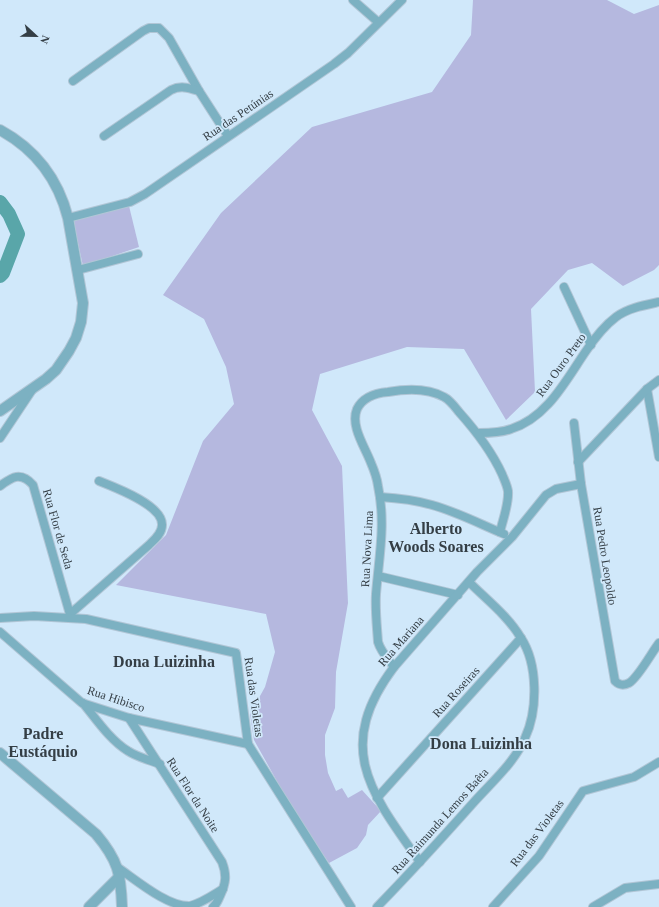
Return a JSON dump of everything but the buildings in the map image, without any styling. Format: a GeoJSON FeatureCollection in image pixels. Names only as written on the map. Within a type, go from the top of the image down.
{"type":"FeatureCollection","features":[{"type":"Feature","properties":{"kind":"street"},"geometry":{"type":"LineString","coordinates":[[353,0],[378,22]]}},
{"type":"Feature","properties":{"kind":"street","name":"Rua das Petúnias"},"geometry":{"type":"LineString","coordinates":[[68,218],[130,202],[145,194],[334,64],[402,0]]}},
{"type":"Feature","properties":{"kind":"street"},"geometry":{"type":"LineString","coordinates":[[73,81],[143,31],[154,27],[159,28],[169,38],[199,91],[228,136]]}},
{"type":"Feature","properties":{"kind":"street"},"geometry":{"type":"LineString","coordinates":[[104,136],[177,87],[186,87],[199,91]]}},
{"type":"Feature","properties":{"kind":"street"},"geometry":{"type":"LineString","coordinates":[[0,130],[22,144],[40,162],[53,180],[65,204],[83,304],[81,322],[76,338],[69,352],[56,370],[34,388],[0,411]]}},
{"type":"Feature","properties":{"kind":"street"},"geometry":{"type":"LineString","coordinates":[[78,270],[138,254]]}},
{"type":"Feature","properties":{"kind":"street"},"geometry":{"type":"LineString","coordinates":[[564,287],[591,345]]}},
{"type":"Feature","properties":{"kind":"street","name":"Rua Ouro Preto"},"geometry":{"type":"LineString","coordinates":[[478,433],[512,429],[539,413],[559,392],[606,326],[617,316],[634,308],[659,302]]}},
{"type":"Feature","properties":{"kind":"street"},"geometry":{"type":"LineString","coordinates":[[578,462],[647,388],[659,380]]}},
{"type":"Feature","properties":{"kind":"street"},"geometry":{"type":"LineString","coordinates":[[0,438],[34,388]]}},
{"type":"Feature","properties":{"kind":"street"},"geometry":{"type":"LineString","coordinates":[[647,388],[656,419],[659,457]]}},
{"type":"Feature","properties":{"kind":"street","name":"Rua Nova Lima"},"geometry":{"type":"LineString","coordinates":[[394,667],[383,654],[378,642],[376,595],[383,511],[372,464],[359,435],[356,421],[358,408],[366,399],[378,393],[414,391],[429,392],[446,398],[478,433]]}},
{"type":"Feature","properties":{"kind":"street","name":"Rua Pedro Leopoldo"},"geometry":{"type":"LineString","coordinates":[[574,423],[581,484],[612,671],[615,681],[618,684],[624,685],[633,679],[659,642]]}},
{"type":"Feature","properties":{"kind":"street"},"geometry":{"type":"LineString","coordinates":[[478,433],[496,461],[508,489],[508,500],[500,532]]}},
{"type":"Feature","properties":{"kind":"street","name":"Rua Flor de Seda"},"geometry":{"type":"LineString","coordinates":[[0,486],[10,478],[19,476],[29,480],[35,489],[70,616]]}},
{"type":"Feature","properties":{"kind":"street"},"geometry":{"type":"LineString","coordinates":[[70,616],[149,546],[161,530],[161,520],[152,508],[130,495],[99,481]]}},
{"type":"Feature","properties":{"kind":"street","name":"Rua Mariana"},"geometry":{"type":"LineString","coordinates":[[420,862],[390,820],[369,781],[364,762],[363,733],[368,712],[382,683],[394,667],[469,582],[512,537],[550,491],[581,484]]}},
{"type":"Feature","properties":{"kind":"street"},"geometry":{"type":"LineString","coordinates":[[380,497],[431,505],[457,513],[512,537]]}},
{"type":"Feature","properties":{"kind":"street"},"geometry":{"type":"LineString","coordinates":[[378,576],[458,595]]}},
{"type":"Feature","properties":{"kind":"street","name":"Rua Raimunda Lemos Baêta"},"geometry":{"type":"LineString","coordinates":[[377,907],[420,862],[513,759],[525,738],[534,699],[534,685],[527,651],[521,638],[502,614],[469,582]]}},
{"type":"Feature","properties":{"kind":"street","name":"Rua das Violetas"},"geometry":{"type":"LineString","coordinates":[[0,618],[70,616],[236,653],[248,744],[351,907]]}},
{"type":"Feature","properties":{"kind":"street","name":"Rua Hibisco"},"geometry":{"type":"LineString","coordinates":[[0,632],[82,703],[129,718],[248,744]]}},
{"type":"Feature","properties":{"kind":"street","name":"Rua Roseiras"},"geometry":{"type":"LineString","coordinates":[[377,798],[521,638]]}},
{"type":"Feature","properties":{"kind":"street"},"geometry":{"type":"LineString","coordinates":[[82,703],[121,746],[136,755],[160,764]]}},
{"type":"Feature","properties":{"kind":"street","name":"Rua Flor da Noite"},"geometry":{"type":"LineString","coordinates":[[129,718],[222,862],[226,875],[223,889]]}},
{"type":"Feature","properties":{"kind":"street"},"geometry":{"type":"LineString","coordinates":[[0,753],[96,834],[108,848],[118,871],[122,907]]}},
{"type":"Feature","properties":{"kind":"street","name":"Rua das Violetas"},"geometry":{"type":"LineString","coordinates":[[493,907],[539,856],[583,791],[634,777],[659,762]]}},
{"type":"Feature","properties":{"kind":"street"},"geometry":{"type":"LineString","coordinates":[[118,871],[165,900],[183,906],[199,902],[223,889]]}},
{"type":"Feature","properties":{"kind":"street"},"geometry":{"type":"LineString","coordinates":[[89,907],[118,871]]}},
{"type":"Feature","properties":{"kind":"street"},"geometry":{"type":"LineString","coordinates":[[594,907],[625,888],[659,884]]}},
{"type":"Feature","properties":{"kind":"street"},"geometry":{"type":"LineString","coordinates":[[213,907],[216,905],[223,889]]}},
{"type":"Feature","properties":{"kind":"shaded area"},"geometry":{"type":"Polygon","coordinates":[[[473,0],[607,0],[634,14],[659,5],[659,265],[654,270],[623,286],[592,263],[568,270],[531,309],[535,392],[506,420],[464,349],[407,347],[320,374],[312,410],[342,466],[348,603],[336,672],[335,708],[325,735],[325,755],[328,773],[336,791],[342,788],[348,798],[362,790],[381,811],[368,825],[366,835],[357,848],[329,863],[292,808],[254,740],[250,714],[265,687],[275,652],[266,614],[116,585],[166,535],[203,441],[234,404],[226,367],[204,319],[163,295],[221,213],[312,127],[432,92],[471,35],[473,0]]]}},
{"type":"Feature","properties":{"kind":"shaded area"},"geometry":{"type":"Polygon","coordinates":[[[129,206],[139,247],[83,266],[73,220],[129,206]]]}},
{"type":"Feature","properties":{"kind":"waterway"},"geometry":{"type":"LineString","coordinates":[[0,202],[9,214],[18,234],[3,273],[0,276]]}},
{"type":"Feature","properties":{"kind":"district","name":"Alberto Woods Soares"},"geometry":{"type":"Point","coordinates":[436,537]}},
{"type":"Feature","properties":{"kind":"district","name":"Dona Luizinha"},"geometry":{"type":"Point","coordinates":[164,661]}},
{"type":"Feature","properties":{"kind":"district","name":"Padre Eustáquio"},"geometry":{"type":"Point","coordinates":[43,742]}},
{"type":"Feature","properties":{"kind":"district","name":"Dona Luizinha"},"geometry":{"type":"Point","coordinates":[481,743]}}]}
